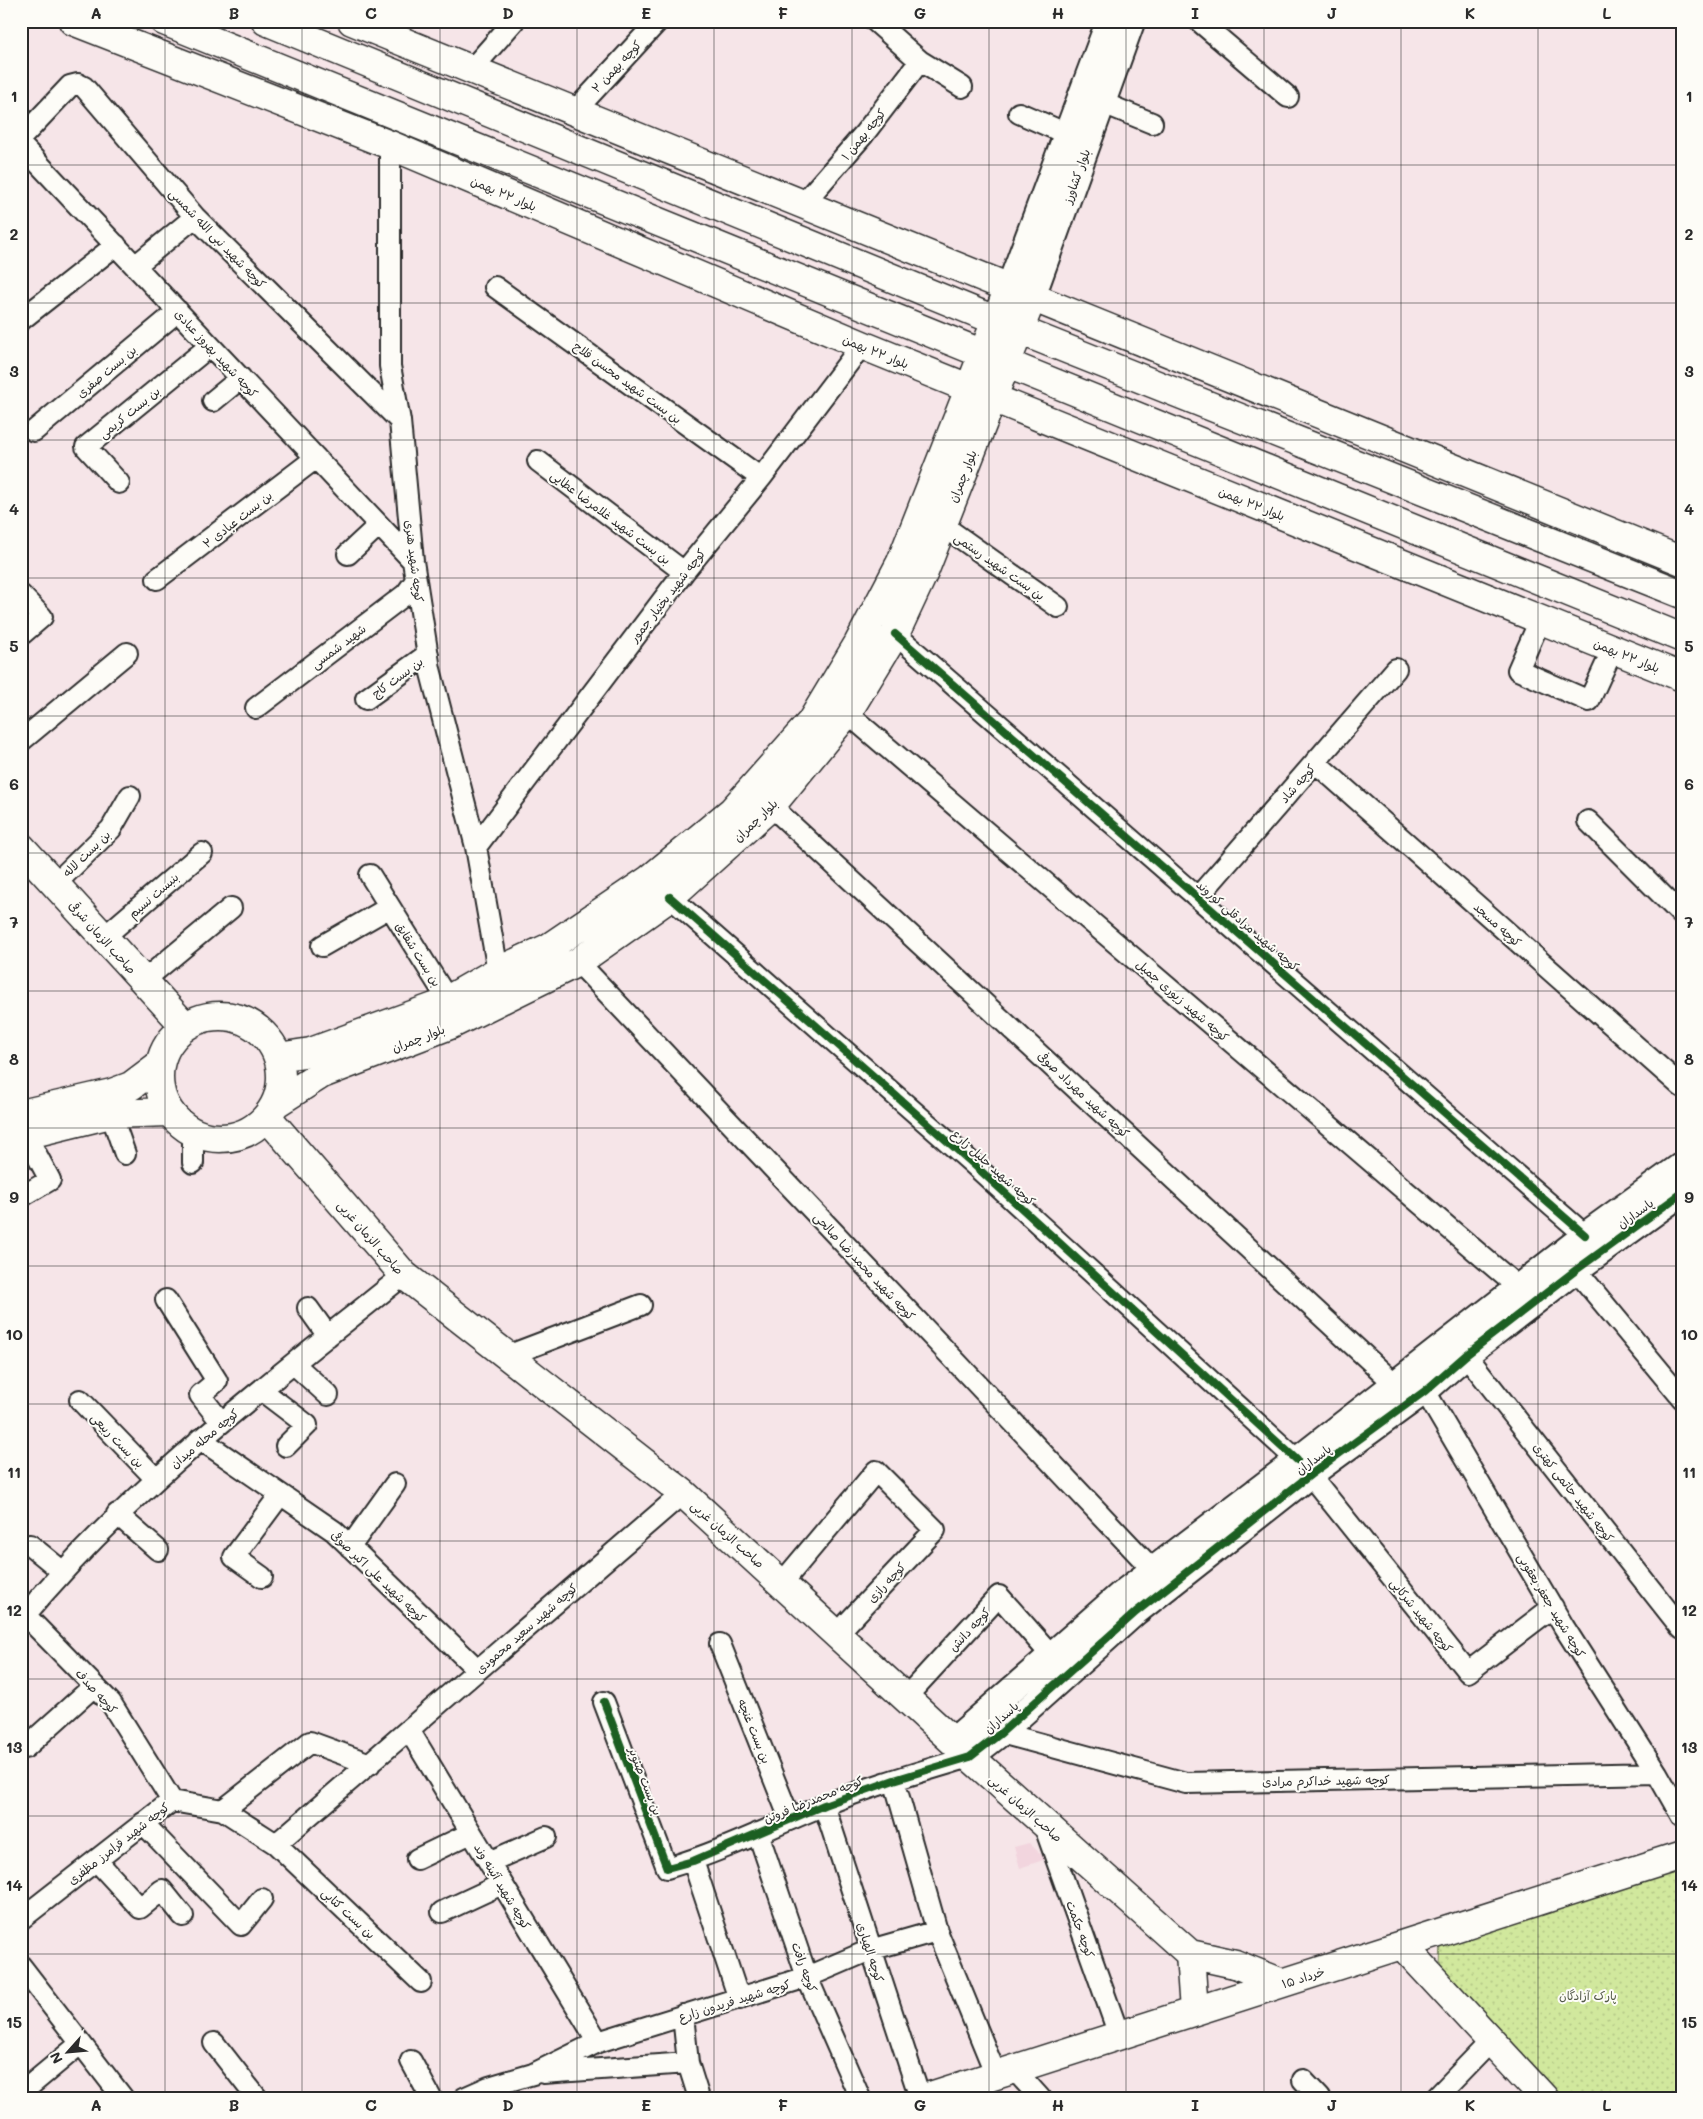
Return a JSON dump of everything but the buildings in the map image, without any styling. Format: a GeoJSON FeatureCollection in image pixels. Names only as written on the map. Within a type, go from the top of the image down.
{"type":"FeatureCollection","features":[{"type":"Feature","properties":{"kind":"main road","name":"بلوار ۲۲ بهمن"},"geometry":{"type":"LineString","coordinates":[[72,21],[390,144],[862,345],[1682,677]]}},
{"type":"Feature","properties":{"kind":"main road"},"geometry":{"type":"LineString","coordinates":[[164,21],[1682,638]]}},
{"type":"Feature","properties":{"kind":"main road"},"geometry":{"type":"LineString","coordinates":[[266,21],[1008,325],[1682,594]]}},
{"type":"Feature","properties":{"kind":"main road"},"geometry":{"type":"LineString","coordinates":[[366,24],[471,70],[1682,561]]}},
{"type":"Feature","properties":{"kind":"main road","name":"بلوار کشاورز"},"geometry":{"type":"LineString","coordinates":[[1008,325],[1020,293]]}},
{"type":"Feature","properties":{"kind":"main road","name":"بلوار چمران"},"geometry":{"type":"LineString","coordinates":[[271,1110],[322,1074],[450,1026],[578,962],[670,897],[771,806],[847,713],[895,634],[924,572],[942,525],[982,394],[1008,325]]}},
{"type":"Feature","properties":{"kind":"main road","name":"بلوار چمران"},"geometry":{"type":"LineString","coordinates":[[278,1057],[311,1052],[437,1006],[498,971],[548,948],[650,880],[732,811],[811,722],[858,644],[901,562],[982,394]]}},
{"type":"Feature","properties":{"kind":"main road","name":"صاحب الزمان شرقی"},"geometry":{"type":"LineString","coordinates":[[21,847],[185,1026]]}},
{"type":"Feature","properties":{"kind":"main road"},"geometry":{"type":"LineString","coordinates":[[215,1015],[231,1016],[246,1021],[260,1030],[270,1042],[278,1057],[281,1072],[280,1088],[271,1110],[255,1128],[240,1136],[216,1138],[193,1133],[180,1124],[169,1112],[160,1090],[159,1066],[164,1050],[173,1037],[185,1026],[199,1018],[215,1015]]}},
{"type":"Feature","properties":{"kind":"main road"},"geometry":{"type":"LineString","coordinates":[[23,1129],[131,1086],[159,1066]]}},
{"type":"Feature","properties":{"kind":"main road","name":"صاحب الزمان غربی"},"geometry":{"type":"LineString","coordinates":[[271,1110],[404,1275],[683,1493],[1043,1823],[1190,1954]]}},
{"type":"Feature","properties":{"kind":"main road"},"geometry":{"type":"LineString","coordinates":[[23,1129],[111,1114],[169,1112]]}},
{"type":"Feature","properties":{"kind":"main road","name":"۱۵ خرداد"},"geometry":{"type":"LineString","coordinates":[[924,2098],[1682,1855]]}},
{"type":"Feature","properties":{"kind":"main road"},"geometry":{"type":"LineString","coordinates":[[1402,1945],[1544,2098]]}},
{"type":"Feature","properties":{"kind":"main road"},"geometry":{"type":"LineString","coordinates":[[1194,2012],[1190,1954],[1234,1964],[1282,1983]]}},
{"type":"Feature","properties":{"kind":"street"},"geometry":{"type":"LineString","coordinates":[[471,70],[514,21]]}},
{"type":"Feature","properties":{"kind":"street","name":"کوچه بهمن ۲"},"geometry":{"type":"LineString","coordinates":[[574,112],[658,21]]}},
{"type":"Feature","properties":{"kind":"street"},"geometry":{"type":"LineString","coordinates":[[875,21],[920,61],[962,87]]}},
{"type":"Feature","properties":{"kind":"street","name":"بلوار کشاورز"},"geometry":{"type":"LineString","coordinates":[[1020,293],[1067,134],[1109,21]]}},
{"type":"Feature","properties":{"kind":"street","name":"بلوار کشاورز"},"geometry":{"type":"LineString","coordinates":[[1020,293],[1103,103],[1132,21]]}},
{"type":"Feature","properties":{"kind":"street"},"geometry":{"type":"LineString","coordinates":[[1199,21],[1288,96]]}},
{"type":"Feature","properties":{"kind":"street","name":"کوچه بهمن ۱"},"geometry":{"type":"LineString","coordinates":[[802,204],[864,134],[920,61]]}},
{"type":"Feature","properties":{"kind":"street","name":"کوچه شهید نبی الله شمسی"},"geometry":{"type":"LineString","coordinates":[[21,138],[70,86],[78,84],[84,88],[195,217],[400,420]]}},
{"type":"Feature","properties":{"kind":"street"},"geometry":{"type":"LineString","coordinates":[[1103,103],[1152,123]]}},
{"type":"Feature","properties":{"kind":"street"},"geometry":{"type":"LineString","coordinates":[[1020,113],[1067,134]]}},
{"type":"Feature","properties":{"kind":"street","name":"کوچه شهید هنری"},"geometry":{"type":"LineString","coordinates":[[390,144],[390,366],[400,420],[415,570],[430,670],[476,847],[498,971]]}},
{"type":"Feature","properties":{"kind":"street","name":"کوچه شهید بهروز عبادی"},"geometry":{"type":"LineString","coordinates":[[21,145],[379,525],[415,570]]}},
{"type":"Feature","properties":{"kind":"street"},"geometry":{"type":"LineString","coordinates":[[135,266],[195,217]]}},
{"type":"Feature","properties":{"kind":"street"},"geometry":{"type":"LineString","coordinates":[[21,320],[116,245]]}},
{"type":"Feature","properties":{"kind":"street","name":"بن بست شهید محسن فلاح"},"geometry":{"type":"LineString","coordinates":[[495,287],[761,478]]}},
{"type":"Feature","properties":{"kind":"street","name":"بن بست صفری"},"geometry":{"type":"LineString","coordinates":[[34,431],[178,311]]}},
{"type":"Feature","properties":{"kind":"street","name":"کوچه شهید بختیار جمور"},"geometry":{"type":"LineString","coordinates":[[476,847],[684,572],[761,478],[862,345]]}},
{"type":"Feature","properties":{"kind":"street","name":"بن بست کریمی"},"geometry":{"type":"LineString","coordinates":[[119,483],[86,447],[210,346]]}},
{"type":"Feature","properties":{"kind":"street"},"geometry":{"type":"LineString","coordinates":[[213,401],[241,378]]}},
{"type":"Feature","properties":{"kind":"street","name":"بن بست عبادی ۲"},"geometry":{"type":"LineString","coordinates":[[157,580],[316,458]]}},
{"type":"Feature","properties":{"kind":"street","name":"بن بست شهید غلامرضا عطایی"},"geometry":{"type":"LineString","coordinates":[[538,461],[684,572]]}},
{"type":"Feature","properties":{"kind":"street"},"geometry":{"type":"LineString","coordinates":[[348,554],[379,525]]}},
{"type":"Feature","properties":{"kind":"street","name":"بن بست شهید رستمی"},"geometry":{"type":"LineString","coordinates":[[942,525],[1058,607]]}},
{"type":"Feature","properties":{"kind":"street","name":"شهید شمسی"},"geometry":{"type":"LineString","coordinates":[[256,708],[406,594],[415,570]]}},
{"type":"Feature","properties":{"kind":"street"},"geometry":{"type":"LineString","coordinates":[[21,595],[42,617],[21,635]]}},
{"type":"Feature","properties":{"kind":"street"},"geometry":{"type":"LineString","coordinates":[[1540,620],[1518,670],[1589,700],[1613,649]]}},
{"type":"Feature","properties":{"kind":"street","name":"کوچه شهید مرادقلی کوروند"},"geometry":{"type":"LineString","coordinates":[[895,634],[1585,1235]]}},
{"type":"Feature","properties":{"kind":"street"},"geometry":{"type":"LineString","coordinates":[[21,740],[127,654]]}},
{"type":"Feature","properties":{"kind":"street","name":"بن بست کاج"},"geometry":{"type":"LineString","coordinates":[[366,699],[428,654]]}},
{"type":"Feature","properties":{"kind":"street","name":"کوچه شاد"},"geometry":{"type":"LineString","coordinates":[[1198,897],[1396,668]]}},
{"type":"Feature","properties":{"kind":"street","name":"کوچه شهید زیوری جمیل"},"geometry":{"type":"LineString","coordinates":[[847,713],[1519,1288]]}},
{"type":"Feature","properties":{"kind":"street","name":"کوچه مسجد"},"geometry":{"type":"LineString","coordinates":[[1315,762],[1682,1087]]}},
{"type":"Feature","properties":{"kind":"street","name":"بن بست لاله"},"geometry":{"type":"LineString","coordinates":[[54,884],[111,829],[130,796]]}},
{"type":"Feature","properties":{"kind":"street","name":"کوچه شهید مهرداد صوفی"},"geometry":{"type":"LineString","coordinates":[[771,806],[1395,1384]]}},
{"type":"Feature","properties":{"kind":"street"},"geometry":{"type":"LineString","coordinates":[[1588,821],[1682,915]]}},
{"type":"Feature","properties":{"kind":"street","name":"بنبست نسیم"},"geometry":{"type":"LineString","coordinates":[[104,937],[202,853]]}},
{"type":"Feature","properties":{"kind":"street","name":"بن بست شقایق"},"geometry":{"type":"LineString","coordinates":[[370,875],[448,1000]]}},
{"type":"Feature","properties":{"kind":"street","name":"کوچه شهید جلیل زارع"},"geometry":{"type":"LineString","coordinates":[[670,897],[971,1162],[1304,1467]]}},
{"type":"Feature","properties":{"kind":"street","name":"بن بست شقایق"},"geometry":{"type":"LineString","coordinates":[[322,946],[390,907]]}},
{"type":"Feature","properties":{"kind":"street"},"geometry":{"type":"LineString","coordinates":[[143,981],[231,908]]}},
{"type":"Feature","properties":{"kind":"street","name":"کوچه شهید محمدرضا صالحی"},"geometry":{"type":"LineString","coordinates":[[578,962],[1152,1570]]}},
{"type":"Feature","properties":{"kind":"street"},"geometry":{"type":"LineString","coordinates":[[111,1114],[126,1154]]}},
{"type":"Feature","properties":{"kind":"street"},"geometry":{"type":"LineString","coordinates":[[21,1197],[50,1180],[23,1129]]}},
{"type":"Feature","properties":{"kind":"street"},"geometry":{"type":"LineString","coordinates":[[193,1133],[193,1163]]}},
{"type":"Feature","properties":{"kind":"street","name":"پاسداران"},"geometry":{"type":"LineString","coordinates":[[962,1749],[1001,1733],[1136,1612],[1304,1467],[1395,1384],[1585,1235],[1682,1164]]}},
{"type":"Feature","properties":{"kind":"street","name":"پاسداران"},"geometry":{"type":"LineString","coordinates":[[962,1749],[1051,1656],[1121,1594],[1152,1570],[1304,1467],[1425,1391],[1466,1354],[1576,1270],[1682,1193]]}},
{"type":"Feature","properties":{"kind":"street"},"geometry":{"type":"LineString","coordinates":[[1576,1270],[1682,1398]]}},
{"type":"Feature","properties":{"kind":"street","name":"کوچه محله میدان"},"geometry":{"type":"LineString","coordinates":[[23,1618],[62,1571],[117,1514],[200,1439],[404,1275]]}},
{"type":"Feature","properties":{"kind":"street"},"geometry":{"type":"LineString","coordinates":[[166,1300],[217,1381],[200,1395],[221,1422]]}},
{"type":"Feature","properties":{"kind":"street"},"geometry":{"type":"LineString","coordinates":[[507,1356],[641,1304]]}},
{"type":"Feature","properties":{"kind":"street"},"geometry":{"type":"LineString","coordinates":[[308,1308],[328,1336]]}},
{"type":"Feature","properties":{"kind":"street","name":"کوچه شهید حاتمی کهتری"},"geometry":{"type":"LineString","coordinates":[[1466,1354],[1682,1629]]}},
{"type":"Feature","properties":{"kind":"street"},"geometry":{"type":"LineString","coordinates":[[294,1364],[328,1395]]}},
{"type":"Feature","properties":{"kind":"street"},"geometry":{"type":"LineString","coordinates":[[262,1390],[307,1425],[286,1446]]}},
{"type":"Feature","properties":{"kind":"street","name":"کوچه شهید جعفر یعقوبی"},"geometry":{"type":"LineString","coordinates":[[1425,1391],[1553,1608],[1657,1773],[1682,1818]]}},
{"type":"Feature","properties":{"kind":"street","name":"بن بست ربیعی"},"geometry":{"type":"LineString","coordinates":[[80,1400],[156,1479]]}},
{"type":"Feature","properties":{"kind":"street","name":"کوچه شهید علی اکبر صوفی"},"geometry":{"type":"LineString","coordinates":[[200,1439],[334,1531],[478,1670]]}},
{"type":"Feature","properties":{"kind":"street","name":"کوچه شهید شرکایی"},"geometry":{"type":"LineString","coordinates":[[1304,1467],[1468,1672],[1553,1608]]}},
{"type":"Feature","properties":{"kind":"street","name":"کوچه رازی"},"geometry":{"type":"LineString","coordinates":[[782,1583],[876,1471],[935,1530],[837,1634]]}},
{"type":"Feature","properties":{"kind":"street"},"geometry":{"type":"LineString","coordinates":[[350,1547],[395,1484]]}},
{"type":"Feature","properties":{"kind":"street","name":"کوچه شهید سعید محمودی"},"geometry":{"type":"LineString","coordinates":[[276,1844],[683,1493]]}},
{"type":"Feature","properties":{"kind":"street"},"geometry":{"type":"LineString","coordinates":[[262,1577],[234,1557],[280,1494]]}},
{"type":"Feature","properties":{"kind":"street"},"geometry":{"type":"LineString","coordinates":[[117,1514],[158,1550]]}},
{"type":"Feature","properties":{"kind":"street"},"geometry":{"type":"LineString","coordinates":[[30,1545],[62,1571]]}},
{"type":"Feature","properties":{"kind":"street","name":"کوچه دانش"},"geometry":{"type":"LineString","coordinates":[[906,1697],[999,1596],[1051,1656]]}},
{"type":"Feature","properties":{"kind":"street","name":"کوچه صدف"},"geometry":{"type":"LineString","coordinates":[[23,1618],[111,1703],[172,1801]]}},
{"type":"Feature","properties":{"kind":"street","name":"بن بست غنچه"},"geometry":{"type":"LineString","coordinates":[[720,1644],[790,1819]]}},
{"type":"Feature","properties":{"kind":"street"},"geometry":{"type":"LineString","coordinates":[[25,1748],[94,1686]]}},
{"type":"Feature","properties":{"kind":"street","name":"بن بست صنوبر"},"geometry":{"type":"LineString","coordinates":[[604,1702],[667,1868]]}},
{"type":"Feature","properties":{"kind":"street","name":"کوچه شهید آئینه وند"},"geometry":{"type":"LineString","coordinates":[[409,1730],[598,2042]]}},
{"type":"Feature","properties":{"kind":"street","name":"کوچه شهید خداکرم مرادی"},"geometry":{"type":"LineString","coordinates":[[1001,1733],[1186,1784],[1657,1773]]}},
{"type":"Feature","properties":{"kind":"street"},"geometry":{"type":"LineString","coordinates":[[223,1810],[310,1742],[370,1764]]}},
{"type":"Feature","properties":{"kind":"street","name":"کوچه محمدرضا فروتن"},"geometry":{"type":"LineString","coordinates":[[667,1868],[693,1861],[824,1805],[894,1780],[962,1749]]}},
{"type":"Feature","properties":{"kind":"street"},"geometry":{"type":"LineString","coordinates":[[894,1780],[937,1931],[1005,2072],[1040,2098]]}},
{"type":"Feature","properties":{"kind":"street","name":"کوچه شهید فرامرز مظفری"},"geometry":{"type":"LineString","coordinates":[[21,1919],[172,1801],[223,1810],[276,1844]]}},
{"type":"Feature","properties":{"kind":"street","name":"کوچه الهیاری"},"geometry":{"type":"LineString","coordinates":[[824,1805],[920,2098]]}},
{"type":"Feature","properties":{"kind":"street"},"geometry":{"type":"LineString","coordinates":[[143,1823],[241,1925],[262,1900]]}},
{"type":"Feature","properties":{"kind":"street","name":"کوچه حکمت"},"geometry":{"type":"LineString","coordinates":[[1043,1823],[1119,2036]]}},
{"type":"Feature","properties":{"kind":"street"},"geometry":{"type":"LineString","coordinates":[[417,1859],[472,1833]]}},
{"type":"Feature","properties":{"kind":"street","name":"کوچه رافت"},"geometry":{"type":"LineString","coordinates":[[758,1833],[808,1978],[860,2098]]}},
{"type":"Feature","properties":{"kind":"street"},"geometry":{"type":"LineString","coordinates":[[489,1862],[546,1837]]}},
{"type":"Feature","properties":{"kind":"street","name":"بن بست کتابی"},"geometry":{"type":"LineString","coordinates":[[276,1844],[421,1982]]}},
{"type":"Feature","properties":{"kind":"street"},"geometry":{"type":"LineString","coordinates":[[96,1860],[140,1908],[162,1890],[183,1916]]}},
{"type":"Feature","properties":{"kind":"street"},"geometry":{"type":"LineString","coordinates":[[693,1861],[739,1999]]}},
{"type":"Feature","properties":{"kind":"street"},"geometry":{"type":"LineString","coordinates":[[442,1912],[502,1884]]}},
{"type":"Feature","properties":{"kind":"street","name":"کوچه شهید فریدون زارع"},"geometry":{"type":"LineString","coordinates":[[464,2098],[491,2092],[598,2042],[808,1978],[870,1950],[937,1931]]}},
{"type":"Feature","properties":{"kind":"street"},"geometry":{"type":"LineString","coordinates":[[21,1966],[122,2098]]}},
{"type":"Feature","properties":{"kind":"street"},"geometry":{"type":"LineString","coordinates":[[683,2015],[688,2062],[699,2098]]}},
{"type":"Feature","properties":{"kind":"street"},"geometry":{"type":"LineString","coordinates":[[1436,2098],[1491,2040]]}},
{"type":"Feature","properties":{"kind":"street"},"geometry":{"type":"LineString","coordinates":[[214,2043],[257,2098]]}},
{"type":"Feature","properties":{"kind":"street"},"geometry":{"type":"LineString","coordinates":[[21,2092],[80,2044]]}},
{"type":"Feature","properties":{"kind":"street"},"geometry":{"type":"LineString","coordinates":[[412,2061],[430,2098]]}},
{"type":"Feature","properties":{"kind":"street","name":"کوچه شهید فریدون زارع"},"geometry":{"type":"LineString","coordinates":[[533,2074],[688,2062]]}},
{"type":"Feature","properties":{"kind":"street"},"geometry":{"type":"LineString","coordinates":[[1303,2080],[1320,2098]]}},
{"type":"Feature","properties":{"kind":"shaded area"},"geometry":{"type":"Polygon","coordinates":[[[1029,1843],[1046,1859],[1020,1868],[1014,1847],[1029,1843]]]}},
{"type":"Feature","properties":{"kind":"green space","name":"پارک آزادگان"},"geometry":{"type":"Polygon","coordinates":[[[1682,1868],[1682,2098],[1556,2098],[1447,1984],[1440,1965],[1441,1942],[1682,1868]]]}},
{"type":"Feature","properties":{"kind":"cycle path"},"geometry":{"type":"LineString","coordinates":[[895,634],[1585,1235]]}},
{"type":"Feature","properties":{"kind":"cycle path"},"geometry":{"type":"LineString","coordinates":[[670,897],[971,1162],[1297,1460]]}},
{"type":"Feature","properties":{"kind":"cycle path"},"geometry":{"type":"LineString","coordinates":[[604,1702],[667,1868],[693,1861],[824,1805],[894,1780],[970,1757],[1001,1733],[1136,1612],[1310,1475],[1425,1391],[1466,1355],[1576,1270],[1682,1193]]}}]}
